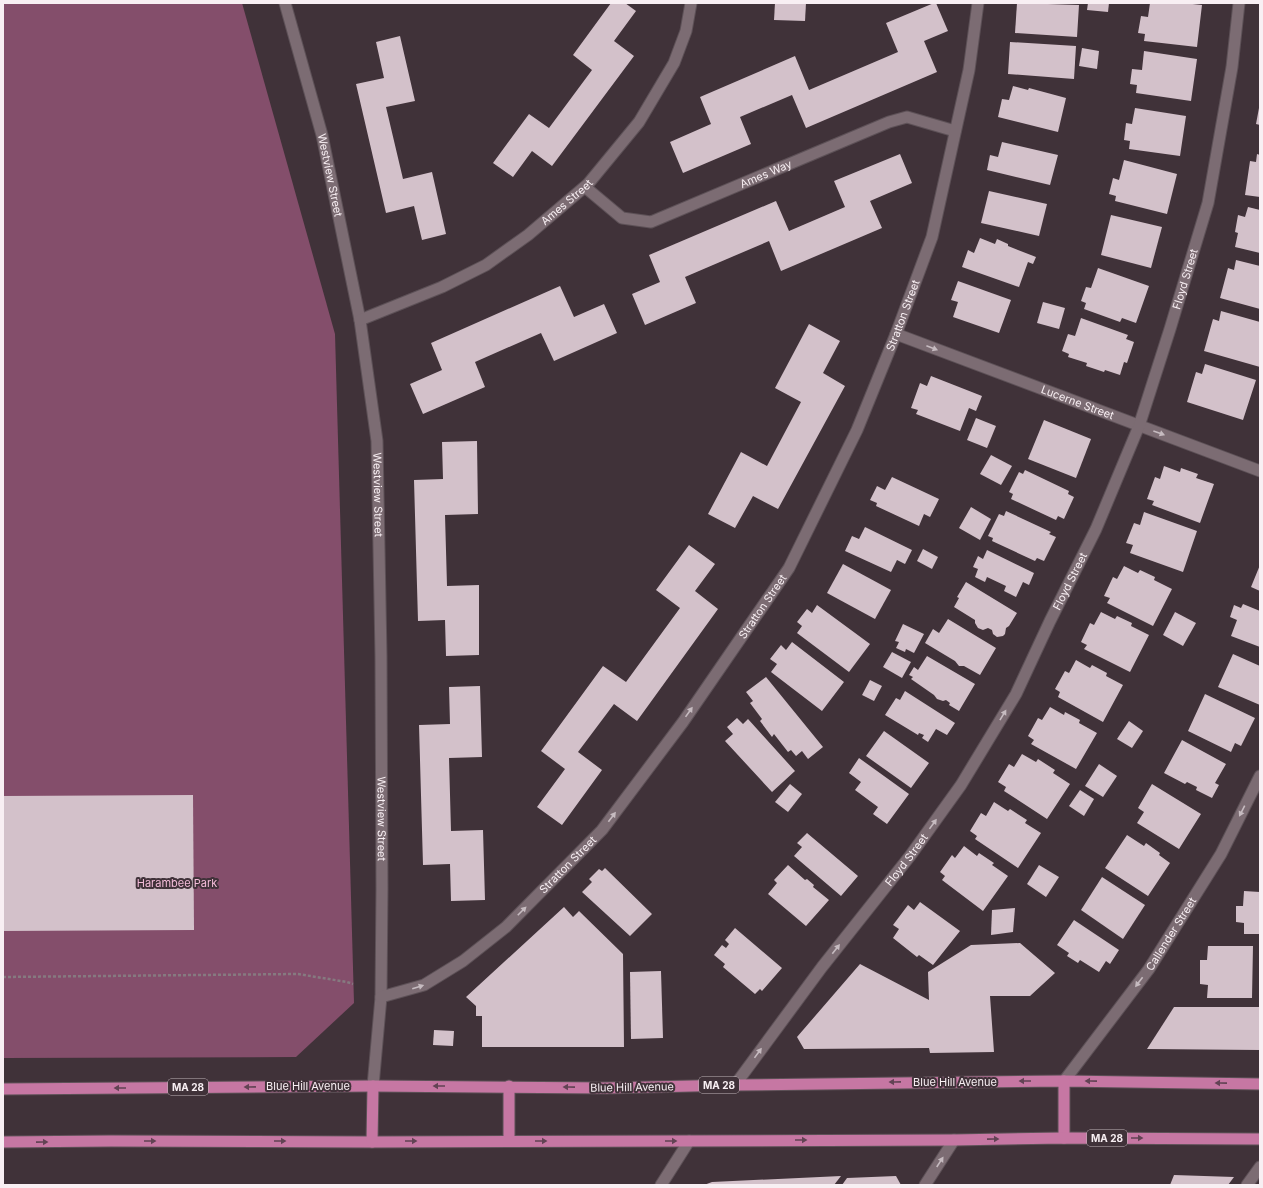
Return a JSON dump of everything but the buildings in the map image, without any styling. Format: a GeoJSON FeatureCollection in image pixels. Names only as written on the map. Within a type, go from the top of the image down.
{"type":"FeatureCollection","features":[{"type":"Feature","properties":{"kind":"main road","name":"Blue Hill Avenue"},"geometry":{"type":"LineString","coordinates":[[3,1089],[373,1086],[606,1088],[1064,1081],[1260,1084]]}},
{"type":"Feature","properties":{"kind":"main road"},"geometry":{"type":"LineString","coordinates":[[1064,1081],[1064,1138]]}},
{"type":"Feature","properties":{"kind":"main road"},"geometry":{"type":"LineString","coordinates":[[372,1142],[373,1086]]}},
{"type":"Feature","properties":{"kind":"main road"},"geometry":{"type":"LineString","coordinates":[[508,1086],[509,1141]]}},
{"type":"Feature","properties":{"kind":"main road","name":"MA 28"},"geometry":{"type":"LineString","coordinates":[[3,1142],[689,1141],[1064,1138],[1260,1139]]}},
{"type":"Feature","properties":{"kind":"street","name":"Westview Street"},"geometry":{"type":"LineString","coordinates":[[285,3],[322,135],[360,320],[377,441],[381,664],[381,997]]}},
{"type":"Feature","properties":{"kind":"street","name":"Ames Street"},"geometry":{"type":"LineString","coordinates":[[360,320],[442,287],[486,265],[528,235],[585,187],[639,122],[674,63],[686,31],[691,3]]}},
{"type":"Feature","properties":{"kind":"street","name":"Stratton Street"},"geometry":{"type":"LineString","coordinates":[[381,997],[424,985],[464,961],[506,927],[602,830],[683,722],[788,568],[857,430],[896,334],[932,237],[969,70],[978,3]]}},
{"type":"Feature","properties":{"kind":"street","name":"Floyd Street"},"geometry":{"type":"LineString","coordinates":[[735,1085],[822,968],[910,856],[965,778],[1016,694],[1050,621],[1096,529],[1138,426],[1170,329],[1208,203],[1232,67],[1239,3]]}},
{"type":"Feature","properties":{"kind":"street","name":"Ames Way"},"geometry":{"type":"LineString","coordinates":[[585,187],[622,218],[651,222],[889,122],[906,117],[955,131]]}},
{"type":"Feature","properties":{"kind":"street","name":"Lucerne Street"},"geometry":{"type":"LineString","coordinates":[[896,334],[1260,471]]}},
{"type":"Feature","properties":{"kind":"street","name":"Callender Street"},"geometry":{"type":"LineString","coordinates":[[1064,1081],[1149,969],[1221,854],[1260,777]]}},
{"type":"Feature","properties":{"kind":"street"},"geometry":{"type":"LineString","coordinates":[[373,1086],[381,997]]}},
{"type":"Feature","properties":{"kind":"street"},"geometry":{"type":"LineString","coordinates":[[925,1185],[954,1140]]}},
{"type":"Feature","properties":{"kind":"street"},"geometry":{"type":"LineString","coordinates":[[661,1185],[689,1141]]}},
{"type":"Feature","properties":{"kind":"street"},"geometry":{"type":"LineString","coordinates":[[1247,1185],[1260,1167]]}},
{"type":"Feature","properties":{"kind":"path"},"geometry":{"type":"LineString","coordinates":[[3,977],[298,974],[348,982],[352,984]]}},
{"type":"Feature","properties":{"kind":"green space","name":"Harambee Park"},"geometry":{"type":"Polygon","coordinates":[[[3,3],[242,3],[335,334],[354,1003],[296,1057],[3,1058],[3,3]]]}}]}
